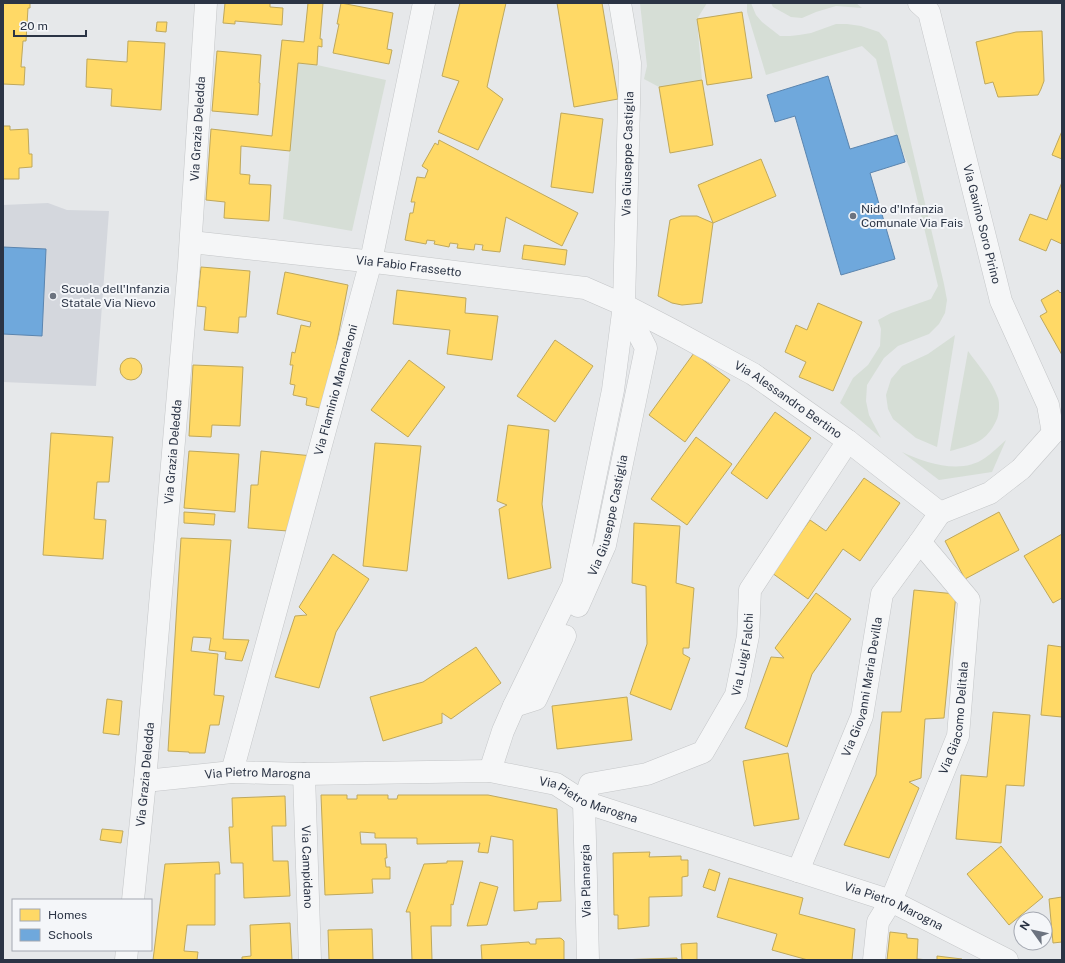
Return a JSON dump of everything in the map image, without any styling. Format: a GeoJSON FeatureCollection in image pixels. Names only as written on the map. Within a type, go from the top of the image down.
{"type":"FeatureCollection","features":[{"type":"Feature","properties":{"kind":"street","name":"Via Grazia Deledda"},"geometry":{"type":"LineString","coordinates":[[133,899],[145,781],[191,242],[206,3]]}},
{"type":"Feature","properties":{"kind":"street","name":"Via Flaminio Mancaleoni"},"geometry":{"type":"LineString","coordinates":[[232,772],[370,261],[424,3]]}},
{"type":"Feature","properties":{"kind":"street","name":"Via Giuseppe Castiglia"},"geometry":{"type":"LineString","coordinates":[[490,771],[503,731],[514,706],[573,585],[613,390],[624,305],[630,63],[620,3]]}},
{"type":"Feature","properties":{"kind":"street","name":"Via Gavino Soro Pirino"},"geometry":{"type":"LineString","coordinates":[[919,3],[929,12],[1001,301],[1048,406],[1057,434]]}},
{"type":"Feature","properties":{"kind":"street","name":"Via Fabio Frassetto"},"geometry":{"type":"LineString","coordinates":[[191,242],[370,261],[585,288],[624,305]]}},
{"type":"Feature","properties":{"kind":"street","name":"Via Alessandro Bertino"},"geometry":{"type":"LineString","coordinates":[[624,305],[753,374],[848,441],[940,513]]}},
{"type":"Feature","properties":{"kind":"street"},"geometry":{"type":"LineString","coordinates":[[940,513],[990,493],[1020,469],[1057,434]]}},
{"type":"Feature","properties":{"kind":"street","name":"Via Luigi Falchi"},"geometry":{"type":"LineString","coordinates":[[584,802],[590,784],[647,774],[703,752],[736,695],[748,636],[750,590],[848,441]]}},
{"type":"Feature","properties":{"kind":"street","name":"Via Giovanni Maria Devilla"},"geometry":{"type":"LineString","coordinates":[[798,870],[862,716],[882,594],[940,513]]}},
{"type":"Feature","properties":{"kind":"street","name":"Via Giacomo Delitala"},"geometry":{"type":"LineString","coordinates":[[874,960],[878,922],[891,901],[958,736],[969,600],[920,542]]}},
{"type":"Feature","properties":{"kind":"street","name":"Via Pietro Marogna"},"geometry":{"type":"LineString","coordinates":[[145,781],[232,772],[304,774],[490,771],[556,784],[584,802],[891,901],[1007,960]]}},
{"type":"Feature","properties":{"kind":"street","name":"Via Campidano"},"geometry":{"type":"LineString","coordinates":[[304,774],[310,960]]}},
{"type":"Feature","properties":{"kind":"street","name":"Via Planargia"},"geometry":{"type":"LineString","coordinates":[[584,802],[588,960]]}},
{"type":"Feature","properties":{"kind":"shaded area"},"geometry":{"type":"Polygon","coordinates":[[[640,3],[707,3],[697,19],[702,80],[659,87],[644,79],[647,66],[640,3]]]}},
{"type":"Feature","properties":{"kind":"shaded area"},"geometry":{"type":"Polygon","coordinates":[[[747,3],[751,3],[756,15],[762,22],[780,36],[811,33],[836,24],[847,24],[861,26],[879,32],[887,41],[947,300],[945,313],[939,324],[929,334],[898,346],[884,358],[867,385],[866,401],[869,415],[881,438],[840,403],[853,378],[868,365],[880,346],[881,329],[878,320],[891,313],[931,299],[938,286],[910,169],[894,131],[876,59],[862,46],[766,75],[747,12],[747,3]]]}},
{"type":"Feature","properties":{"kind":"shaded area"},"geometry":{"type":"Polygon","coordinates":[[[771,3],[856,3],[862,8],[836,6],[802,18],[791,17],[773,7],[771,3]]]}},
{"type":"Feature","properties":{"kind":"shaded area"},"geometry":{"type":"Polygon","coordinates":[[[298,63],[317,65],[386,80],[352,231],[283,219],[298,63]]]}},
{"type":"Feature","properties":{"kind":"shaded area","name":"Scuola dell'Infanzia Statale Via Nievo"},"geometry":{"type":"Polygon","coordinates":[[[48,203],[67,210],[109,211],[96,386],[3,382],[3,205],[48,203]]]}},
{"type":"Feature","properties":{"kind":"shaded area"},"geometry":{"type":"Polygon","coordinates":[[[955,335],[937,447],[916,438],[893,419],[888,409],[886,395],[891,379],[902,366],[928,354],[955,335]]]}},
{"type":"Feature","properties":{"kind":"shaded area"},"geometry":{"type":"Polygon","coordinates":[[[968,351],[992,386],[998,398],[999,409],[997,419],[993,427],[984,438],[966,447],[950,451],[968,351]]]}},
{"type":"Feature","properties":{"kind":"shaded area"},"geometry":{"type":"Polygon","coordinates":[[[1006,440],[992,472],[939,480],[902,452],[922,460],[944,466],[965,466],[976,463],[985,458],[1006,440]]]}},
{"type":"Feature","properties":{"kind":"building: Homes"},"geometry":{"type":"Polygon","coordinates":[[[3,3],[30,3],[30,8],[28,8],[26,41],[23,41],[21,67],[25,67],[24,85],[3,84],[3,3]]]}},
{"type":"Feature","properties":{"kind":"building: Homes"},"geometry":{"type":"Polygon","coordinates":[[[225,3],[270,3],[270,7],[283,8],[282,25],[235,21],[235,24],[223,23],[225,3]]]}},
{"type":"Feature","properties":{"kind":"building: Homes"},"geometry":{"type":"Polygon","coordinates":[[[308,3],[323,3],[320,39],[322,39],[322,47],[318,46],[317,65],[298,63],[290,151],[241,146],[240,174],[250,175],[249,184],[271,185],[269,221],[224,218],[225,202],[206,200],[211,129],[272,136],[282,40],[304,42],[308,3]]]}},
{"type":"Feature","properties":{"kind":"building: Homes"},"geometry":{"type":"Polygon","coordinates":[[[341,3],[393,13],[387,49],[392,50],[389,64],[333,53],[339,24],[337,24],[341,3]]]}},
{"type":"Feature","properties":{"kind":"building: Homes"},"geometry":{"type":"Polygon","coordinates":[[[460,3],[506,3],[487,87],[503,99],[478,150],[438,132],[459,81],[442,76],[460,3]]]}},
{"type":"Feature","properties":{"kind":"building: Homes"},"geometry":{"type":"Polygon","coordinates":[[[557,3],[602,3],[618,99],[574,107],[557,3]]]}},
{"type":"Feature","properties":{"kind":"building: Homes"},"geometry":{"type":"Polygon","coordinates":[[[742,12],[752,78],[707,85],[697,19],[742,12]]]}},
{"type":"Feature","properties":{"kind":"building: Homes"},"geometry":{"type":"Polygon","coordinates":[[[157,22],[167,22],[166,32],[156,31],[157,22]]]}},
{"type":"Feature","properties":{"kind":"building: Homes"},"geometry":{"type":"Polygon","coordinates":[[[1042,31],[1044,81],[1038,95],[998,97],[993,82],[985,84],[976,42],[1016,32],[1042,31]]]}},
{"type":"Feature","properties":{"kind":"building: Homes"},"geometry":{"type":"Polygon","coordinates":[[[128,41],[165,43],[161,110],[111,106],[112,89],[86,87],[87,59],[127,62],[128,41]]]}},
{"type":"Feature","properties":{"kind":"building: Homes"},"geometry":{"type":"Polygon","coordinates":[[[217,51],[261,55],[258,115],[212,111],[217,51]]]}},
{"type":"Feature","properties":{"kind":"building: Homes"},"geometry":{"type":"Polygon","coordinates":[[[702,80],[713,145],[670,153],[659,87],[702,80]]]}},
{"type":"Feature","properties":{"kind":"building: Homes"},"geometry":{"type":"Polygon","coordinates":[[[561,113],[603,119],[593,193],[551,187],[561,113]]]}},
{"type":"Feature","properties":{"kind":"building: Homes"},"geometry":{"type":"Polygon","coordinates":[[[3,126],[10,126],[10,130],[28,129],[29,154],[32,154],[32,167],[19,168],[19,179],[3,179],[3,126]]]}},
{"type":"Feature","properties":{"kind":"building: Homes"},"geometry":{"type":"Polygon","coordinates":[[[1062,131],[1062,159],[1052,155],[1062,131]]]}},
{"type":"Feature","properties":{"kind":"building: Homes"},"geometry":{"type":"Polygon","coordinates":[[[439,140],[578,213],[562,246],[506,217],[500,252],[482,250],[483,245],[475,244],[474,250],[457,248],[458,244],[450,243],[449,247],[434,244],[435,241],[427,240],[426,244],[405,240],[410,213],[413,213],[415,202],[411,202],[417,177],[425,178],[428,170],[422,166],[435,143],[438,145],[439,140]]]}},
{"type":"Feature","properties":{"kind":"building: Homes"},"geometry":{"type":"Polygon","coordinates":[[[761,159],[776,196],[713,223],[698,185],[761,159]]]}},
{"type":"Feature","properties":{"kind":"building: Homes"},"geometry":{"type":"Polygon","coordinates":[[[1062,182],[1062,244],[1051,239],[1046,251],[1019,240],[1030,214],[1047,220],[1062,182]]]}},
{"type":"Feature","properties":{"kind":"building: Homes"},"geometry":{"type":"Polygon","coordinates":[[[681,216],[697,216],[713,223],[702,303],[682,305],[672,303],[658,296],[670,220],[681,216]]]}},
{"type":"Feature","properties":{"kind":"building: Homes"},"geometry":{"type":"Polygon","coordinates":[[[524,245],[567,250],[565,265],[522,259],[524,245]]]}},
{"type":"Feature","properties":{"kind":"building: Homes"},"geometry":{"type":"Polygon","coordinates":[[[201,267],[250,271],[246,317],[239,317],[238,333],[204,330],[206,307],[197,306],[201,267]]]}},
{"type":"Feature","properties":{"kind":"building: Homes"},"geometry":{"type":"Polygon","coordinates":[[[285,272],[348,285],[324,409],[306,405],[307,398],[293,395],[295,385],[290,384],[293,365],[290,365],[292,352],[295,353],[301,325],[310,327],[311,322],[277,314],[285,272]]]}},
{"type":"Feature","properties":{"kind":"building: Homes"},"geometry":{"type":"Polygon","coordinates":[[[397,290],[466,298],[465,313],[498,316],[492,360],[447,354],[450,330],[393,324],[397,290]]]}},
{"type":"Feature","properties":{"kind":"building: Homes"},"geometry":{"type":"Polygon","coordinates":[[[1058,290],[1060,293],[1062,291],[1062,355],[1040,316],[1047,312],[1041,300],[1058,290]]]}},
{"type":"Feature","properties":{"kind":"building: Homes"},"geometry":{"type":"Polygon","coordinates":[[[818,303],[862,322],[833,391],[799,377],[806,362],[785,352],[796,325],[807,330],[818,303]]]}},
{"type":"Feature","properties":{"kind":"building: Homes"},"geometry":{"type":"Polygon","coordinates":[[[555,340],[593,366],[555,422],[517,396],[555,340]]]}},
{"type":"Feature","properties":{"kind":"building: Homes"},"geometry":{"type":"Polygon","coordinates":[[[694,353],[730,380],[685,442],[649,415],[694,353]]]}},
{"type":"Feature","properties":{"kind":"building: Homes"},"geometry":{"type":"Polygon","coordinates":[[[131,358],[139,361],[142,369],[139,377],[131,380],[123,377],[120,369],[123,361],[131,358]]]}},
{"type":"Feature","properties":{"kind":"building: Homes"},"geometry":{"type":"Polygon","coordinates":[[[409,360],[445,387],[408,437],[371,410],[409,360]]]}},
{"type":"Feature","properties":{"kind":"building: Homes"},"geometry":{"type":"Polygon","coordinates":[[[193,365],[243,367],[240,426],[212,425],[211,437],[189,436],[193,365]]]}},
{"type":"Feature","properties":{"kind":"building: Homes"},"geometry":{"type":"Polygon","coordinates":[[[775,412],[811,438],[767,499],[731,473],[775,412]]]}},
{"type":"Feature","properties":{"kind":"building: Homes"},"geometry":{"type":"Polygon","coordinates":[[[508,425],[549,430],[542,504],[551,568],[508,579],[499,509],[507,505],[497,501],[508,425]]]}},
{"type":"Feature","properties":{"kind":"building: Homes"},"geometry":{"type":"Polygon","coordinates":[[[51,433],[113,437],[109,482],[97,482],[94,519],[106,520],[103,559],[43,555],[51,433]]]}},
{"type":"Feature","properties":{"kind":"building: Homes"},"geometry":{"type":"Polygon","coordinates":[[[696,437],[732,464],[687,525],[651,499],[696,437]]]}},
{"type":"Feature","properties":{"kind":"building: Homes"},"geometry":{"type":"Polygon","coordinates":[[[375,443],[421,446],[407,571],[363,566],[375,443]]]}},
{"type":"Feature","properties":{"kind":"building: Homes"},"geometry":{"type":"Polygon","coordinates":[[[189,451],[239,454],[235,512],[184,508],[189,451]]]}},
{"type":"Feature","properties":{"kind":"building: Homes"},"geometry":{"type":"Polygon","coordinates":[[[261,451],[313,456],[288,531],[248,528],[251,485],[258,485],[261,451]]]}},
{"type":"Feature","properties":{"kind":"building: Homes"},"geometry":{"type":"Polygon","coordinates":[[[864,478],[900,503],[860,561],[843,549],[808,599],[772,573],[810,520],[826,531],[864,478]]]}},
{"type":"Feature","properties":{"kind":"building: Homes"},"geometry":{"type":"Polygon","coordinates":[[[184,512],[215,514],[214,525],[184,523],[184,512]]]}},
{"type":"Feature","properties":{"kind":"building: Homes"},"geometry":{"type":"Polygon","coordinates":[[[999,512],[1019,550],[965,579],[945,541],[999,512]]]}},
{"type":"Feature","properties":{"kind":"building: Homes"},"geometry":{"type":"Polygon","coordinates":[[[634,523],[680,526],[676,583],[694,588],[689,648],[683,648],[683,654],[690,658],[671,710],[630,694],[647,644],[646,586],[632,583],[634,523]]]}},
{"type":"Feature","properties":{"kind":"building: Homes"},"geometry":{"type":"Polygon","coordinates":[[[1062,534],[1062,598],[1053,603],[1024,556],[1062,534]]]}},
{"type":"Feature","properties":{"kind":"building: Homes"},"geometry":{"type":"Polygon","coordinates":[[[181,538],[231,540],[223,639],[249,640],[242,661],[225,659],[226,652],[209,650],[211,638],[193,637],[191,651],[218,654],[214,695],[224,696],[219,725],[210,725],[205,753],[168,751],[181,538]]]}},
{"type":"Feature","properties":{"kind":"building: Homes"},"geometry":{"type":"Polygon","coordinates":[[[333,554],[369,579],[336,632],[319,688],[275,677],[295,616],[307,615],[299,607],[333,554]]]}},
{"type":"Feature","properties":{"kind":"building: Homes"},"geometry":{"type":"Polygon","coordinates":[[[914,590],[956,594],[944,718],[925,719],[921,778],[909,782],[919,788],[889,858],[844,845],[876,775],[882,712],[901,712],[914,590]]]}},
{"type":"Feature","properties":{"kind":"building: Homes"},"geometry":{"type":"Polygon","coordinates":[[[816,593],[851,619],[812,674],[787,747],[745,728],[771,657],[784,658],[775,648],[816,593]]]}},
{"type":"Feature","properties":{"kind":"building: Homes"},"geometry":{"type":"Polygon","coordinates":[[[1048,645],[1062,647],[1062,717],[1041,715],[1048,645]]]}},
{"type":"Feature","properties":{"kind":"building: Homes"},"geometry":{"type":"Polygon","coordinates":[[[476,647],[501,683],[451,719],[442,713],[442,723],[383,741],[370,697],[423,682],[476,647]]]}},
{"type":"Feature","properties":{"kind":"building: Homes"},"geometry":{"type":"Polygon","coordinates":[[[627,697],[632,740],[557,749],[552,706],[627,697]]]}},
{"type":"Feature","properties":{"kind":"building: Homes"},"geometry":{"type":"Polygon","coordinates":[[[107,699],[122,701],[119,735],[103,733],[107,699]]]}},
{"type":"Feature","properties":{"kind":"building: Homes"},"geometry":{"type":"Polygon","coordinates":[[[993,712],[1030,715],[1024,786],[1006,785],[1001,843],[956,839],[961,775],[987,777],[993,712]]]}},
{"type":"Feature","properties":{"kind":"building: Homes"},"geometry":{"type":"Polygon","coordinates":[[[788,753],[799,819],[754,826],[743,761],[788,753]]]}},
{"type":"Feature","properties":{"kind":"building: Homes"},"geometry":{"type":"Polygon","coordinates":[[[321,795],[347,795],[347,799],[357,799],[357,795],[388,795],[388,799],[397,799],[398,795],[488,795],[557,809],[561,901],[538,902],[537,909],[514,911],[513,840],[491,836],[488,853],[478,852],[480,843],[417,844],[417,838],[375,838],[375,833],[360,832],[361,844],[386,844],[386,867],[390,867],[390,879],[372,879],[373,893],[325,895],[321,795]]]}},
{"type":"Feature","properties":{"kind":"building: Homes"},"geometry":{"type":"Polygon","coordinates":[[[285,796],[286,826],[272,826],[273,861],[288,861],[290,896],[244,898],[243,863],[231,863],[229,827],[233,827],[232,798],[285,796]]]}},
{"type":"Feature","properties":{"kind":"building: Homes"},"geometry":{"type":"Polygon","coordinates":[[[102,829],[123,831],[121,843],[100,840],[102,829]]]}},
{"type":"Feature","properties":{"kind":"building: Homes"},"geometry":{"type":"Polygon","coordinates":[[[1001,846],[1043,897],[1026,911],[1013,911],[1013,922],[1009,925],[967,874],[1001,846]]]}},
{"type":"Feature","properties":{"kind":"building: Homes"},"geometry":{"type":"Polygon","coordinates":[[[650,852],[649,857],[681,856],[681,860],[688,860],[688,876],[682,877],[682,896],[649,897],[649,926],[618,929],[618,915],[614,915],[613,853],[650,852]]]}},
{"type":"Feature","properties":{"kind":"building: Homes"},"geometry":{"type":"Polygon","coordinates":[[[447,861],[463,861],[453,905],[451,904],[451,926],[431,926],[432,960],[412,960],[410,912],[406,912],[424,864],[447,863],[447,861]]]}},
{"type":"Feature","properties":{"kind":"building: Homes"},"geometry":{"type":"Polygon","coordinates":[[[219,862],[220,874],[215,874],[215,925],[187,925],[184,951],[198,952],[197,960],[153,960],[165,864],[219,862]]]}},
{"type":"Feature","properties":{"kind":"building: Homes"},"geometry":{"type":"Polygon","coordinates":[[[709,869],[720,873],[715,891],[703,887],[709,869]]]}},
{"type":"Feature","properties":{"kind":"building: Homes"},"geometry":{"type":"Polygon","coordinates":[[[729,878],[803,898],[799,914],[855,929],[852,960],[808,960],[772,950],[777,934],[717,917],[729,878]]]}},
{"type":"Feature","properties":{"kind":"building: Homes"},"geometry":{"type":"Polygon","coordinates":[[[480,882],[498,887],[487,925],[467,926],[480,882]]]}},
{"type":"Feature","properties":{"kind":"building: Homes"},"geometry":{"type":"Polygon","coordinates":[[[1062,897],[1062,942],[1053,943],[1053,911],[1050,911],[1049,899],[1062,897]]]}},
{"type":"Feature","properties":{"kind":"building: Homes"},"geometry":{"type":"Polygon","coordinates":[[[290,923],[292,960],[242,960],[242,957],[251,956],[250,925],[290,923]]]}},
{"type":"Feature","properties":{"kind":"building: Homes"},"geometry":{"type":"Polygon","coordinates":[[[372,929],[373,960],[329,960],[328,930],[372,929]]]}},
{"type":"Feature","properties":{"kind":"building: Homes"},"geometry":{"type":"Polygon","coordinates":[[[890,932],[907,934],[907,938],[918,939],[917,959],[929,960],[887,960],[890,932]]]}},
{"type":"Feature","properties":{"kind":"building: Homes"},"geometry":{"type":"Polygon","coordinates":[[[560,938],[564,941],[564,960],[482,960],[481,945],[529,942],[530,944],[536,944],[536,939],[560,938]]]}},
{"type":"Feature","properties":{"kind":"building: Homes"},"geometry":{"type":"Polygon","coordinates":[[[697,943],[697,960],[682,960],[681,944],[697,943]]]}},
{"type":"Feature","properties":{"kind":"building: Homes"},"geometry":{"type":"Polygon","coordinates":[[[937,956],[962,959],[937,960],[937,956]]]}},
{"type":"Feature","properties":{"kind":"building: Homes"},"geometry":{"type":"Polygon","coordinates":[[[677,958],[677,960],[617,960],[677,958]]]}},
{"type":"Feature","properties":{"kind":"building: Schools","name":"Nido d'Infanzia Comunale Via Fais"},"geometry":{"type":"Polygon","coordinates":[[[828,76],[850,149],[897,135],[905,162],[870,173],[895,259],[841,275],[795,116],[775,122],[767,95],[828,76]]]}},
{"type":"Feature","properties":{"kind":"building: Schools"},"geometry":{"type":"Polygon","coordinates":[[[3,247],[46,249],[42,336],[3,334],[3,247]]]}},
{"type":"Feature","properties":{"kind":"place","name":"Nido d'Infanzia Comunale Via Fais"},"geometry":{"type":"Point","coordinates":[853,216]}},
{"type":"Feature","properties":{"kind":"place","name":"Scuola dell'Infanzia Statale Via Nievo"},"geometry":{"type":"Point","coordinates":[53,296]}}]}
